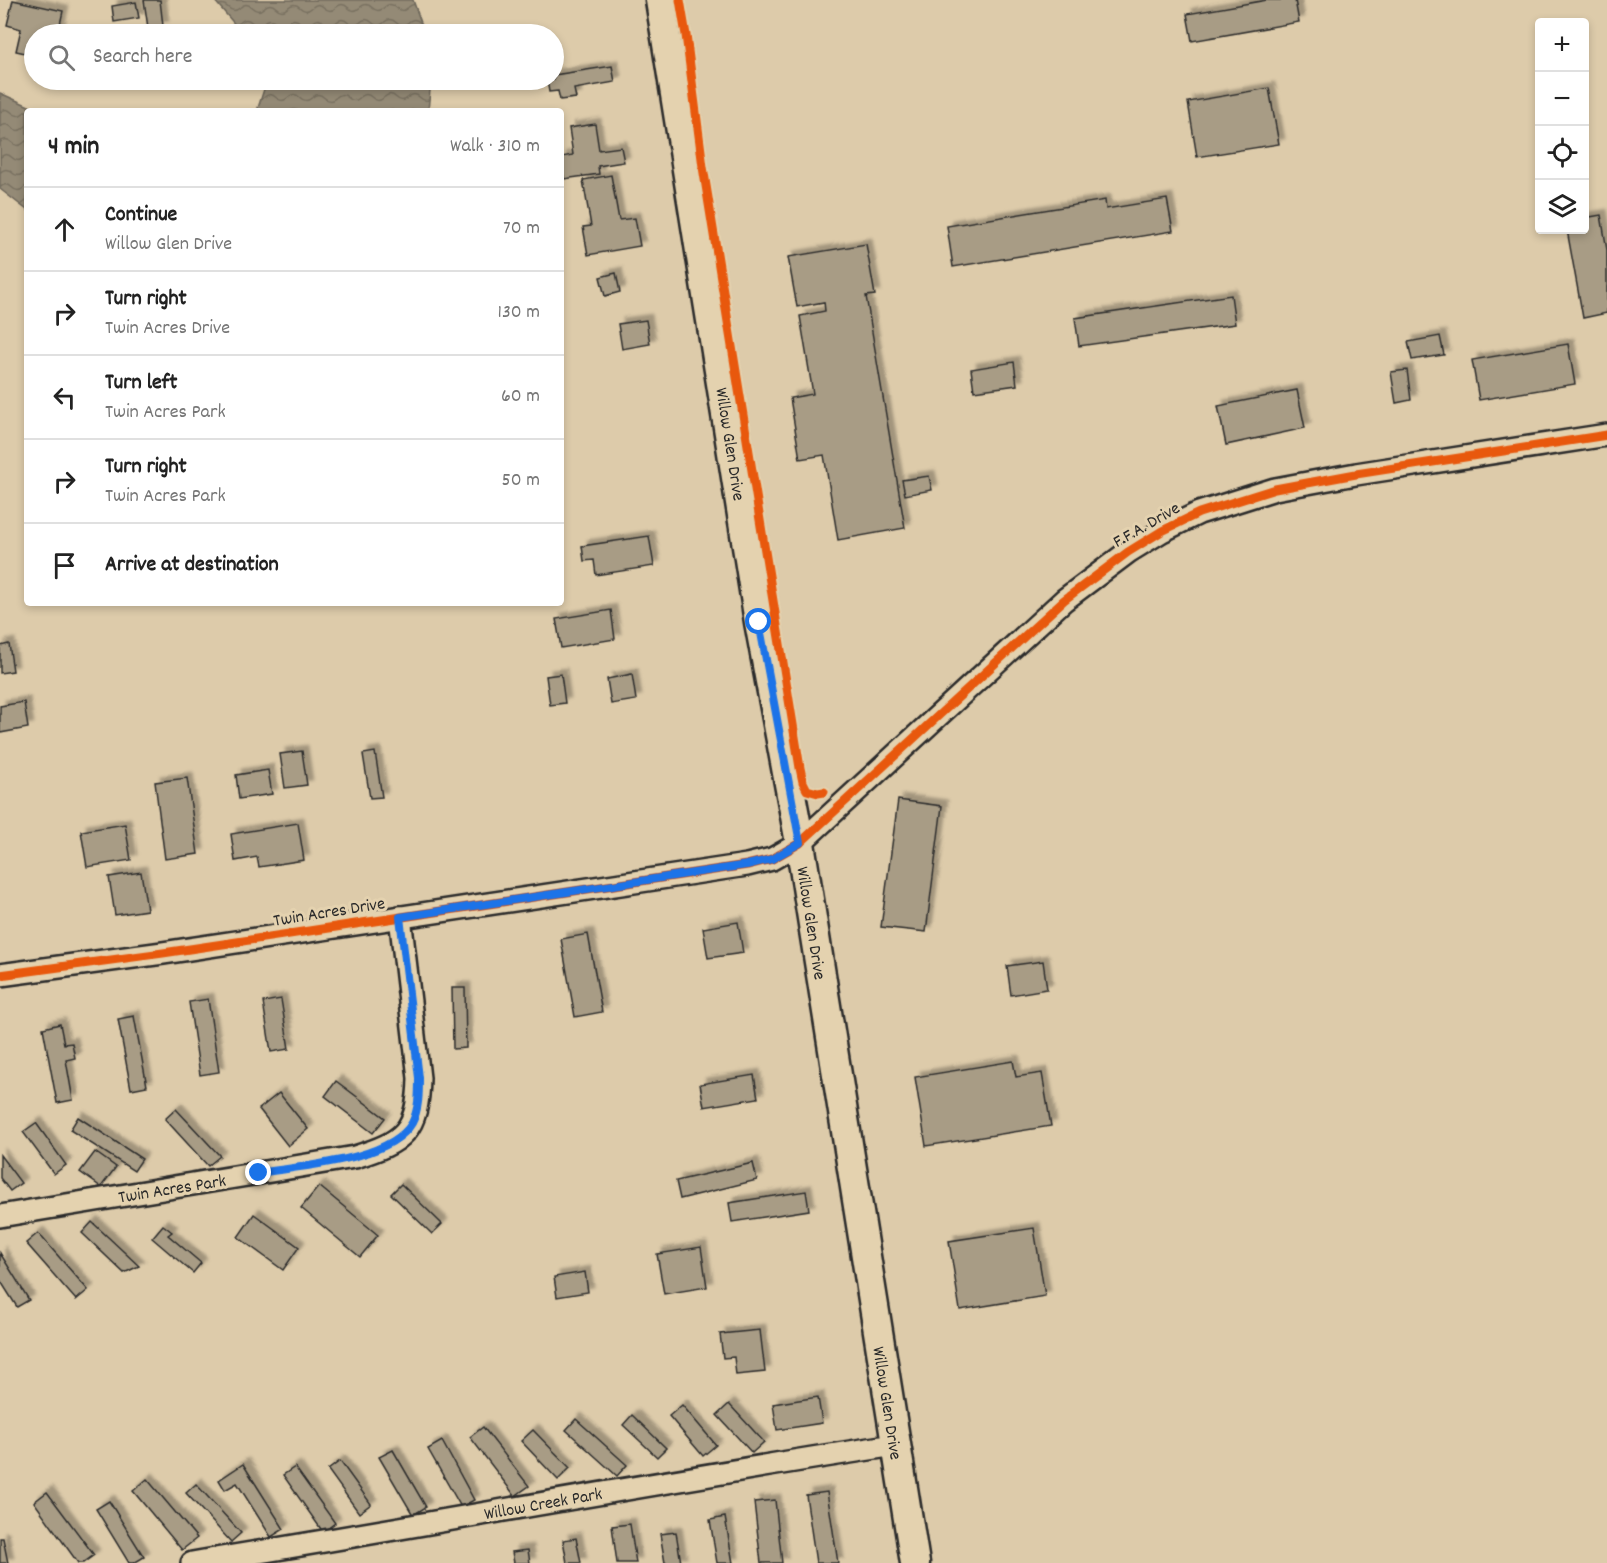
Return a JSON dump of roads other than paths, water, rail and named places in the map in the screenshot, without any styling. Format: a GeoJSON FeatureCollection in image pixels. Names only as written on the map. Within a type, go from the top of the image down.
{"type":"FeatureCollection","features":[{"type":"Feature","properties":{"kind":"main road","name":"Willow Glen Drive"},"geometry":{"type":"LineString","coordinates":[[660,0],[759,622],[800,843],[915,1563]]}},
{"type":"Feature","properties":{"kind":"street","name":"F.F.A. Drive"},"geometry":{"type":"LineString","coordinates":[[800,843],[1064,600],[1128,552],[1162,531],[1199,513],[1275,489],[1356,474],[1607,435]]}},
{"type":"Feature","properties":{"kind":"street","name":"Twin Acres Drive"},"geometry":{"type":"LineString","coordinates":[[0,975],[747,865],[772,859],[800,843]]}},
{"type":"Feature","properties":{"kind":"street","name":"Twin Acres Park"},"geometry":{"type":"LineString","coordinates":[[0,1216],[355,1157],[395,1142],[412,1122],[419,1099],[417,1056],[400,917]]}},
{"type":"Feature","properties":{"kind":"street","name":"Willow Creek Park"},"geometry":{"type":"LineString","coordinates":[[192,1563],[421,1526],[729,1470],[895,1445]]}},
{"type":"Feature","properties":{"kind":"water"},"geometry":{"type":"Polygon","coordinates":[[[214,0],[413,0],[421,24],[234,24],[214,0]]]}},
{"type":"Feature","properties":{"kind":"water"},"geometry":{"type":"Polygon","coordinates":[[[264,90],[430,90],[428,108],[258,108],[264,90]]]}},
{"type":"Feature","properties":{"kind":"water"},"geometry":{"type":"Polygon","coordinates":[[[0,93],[33,108],[24,108],[24,208],[0,189],[0,93]]]}}]}
